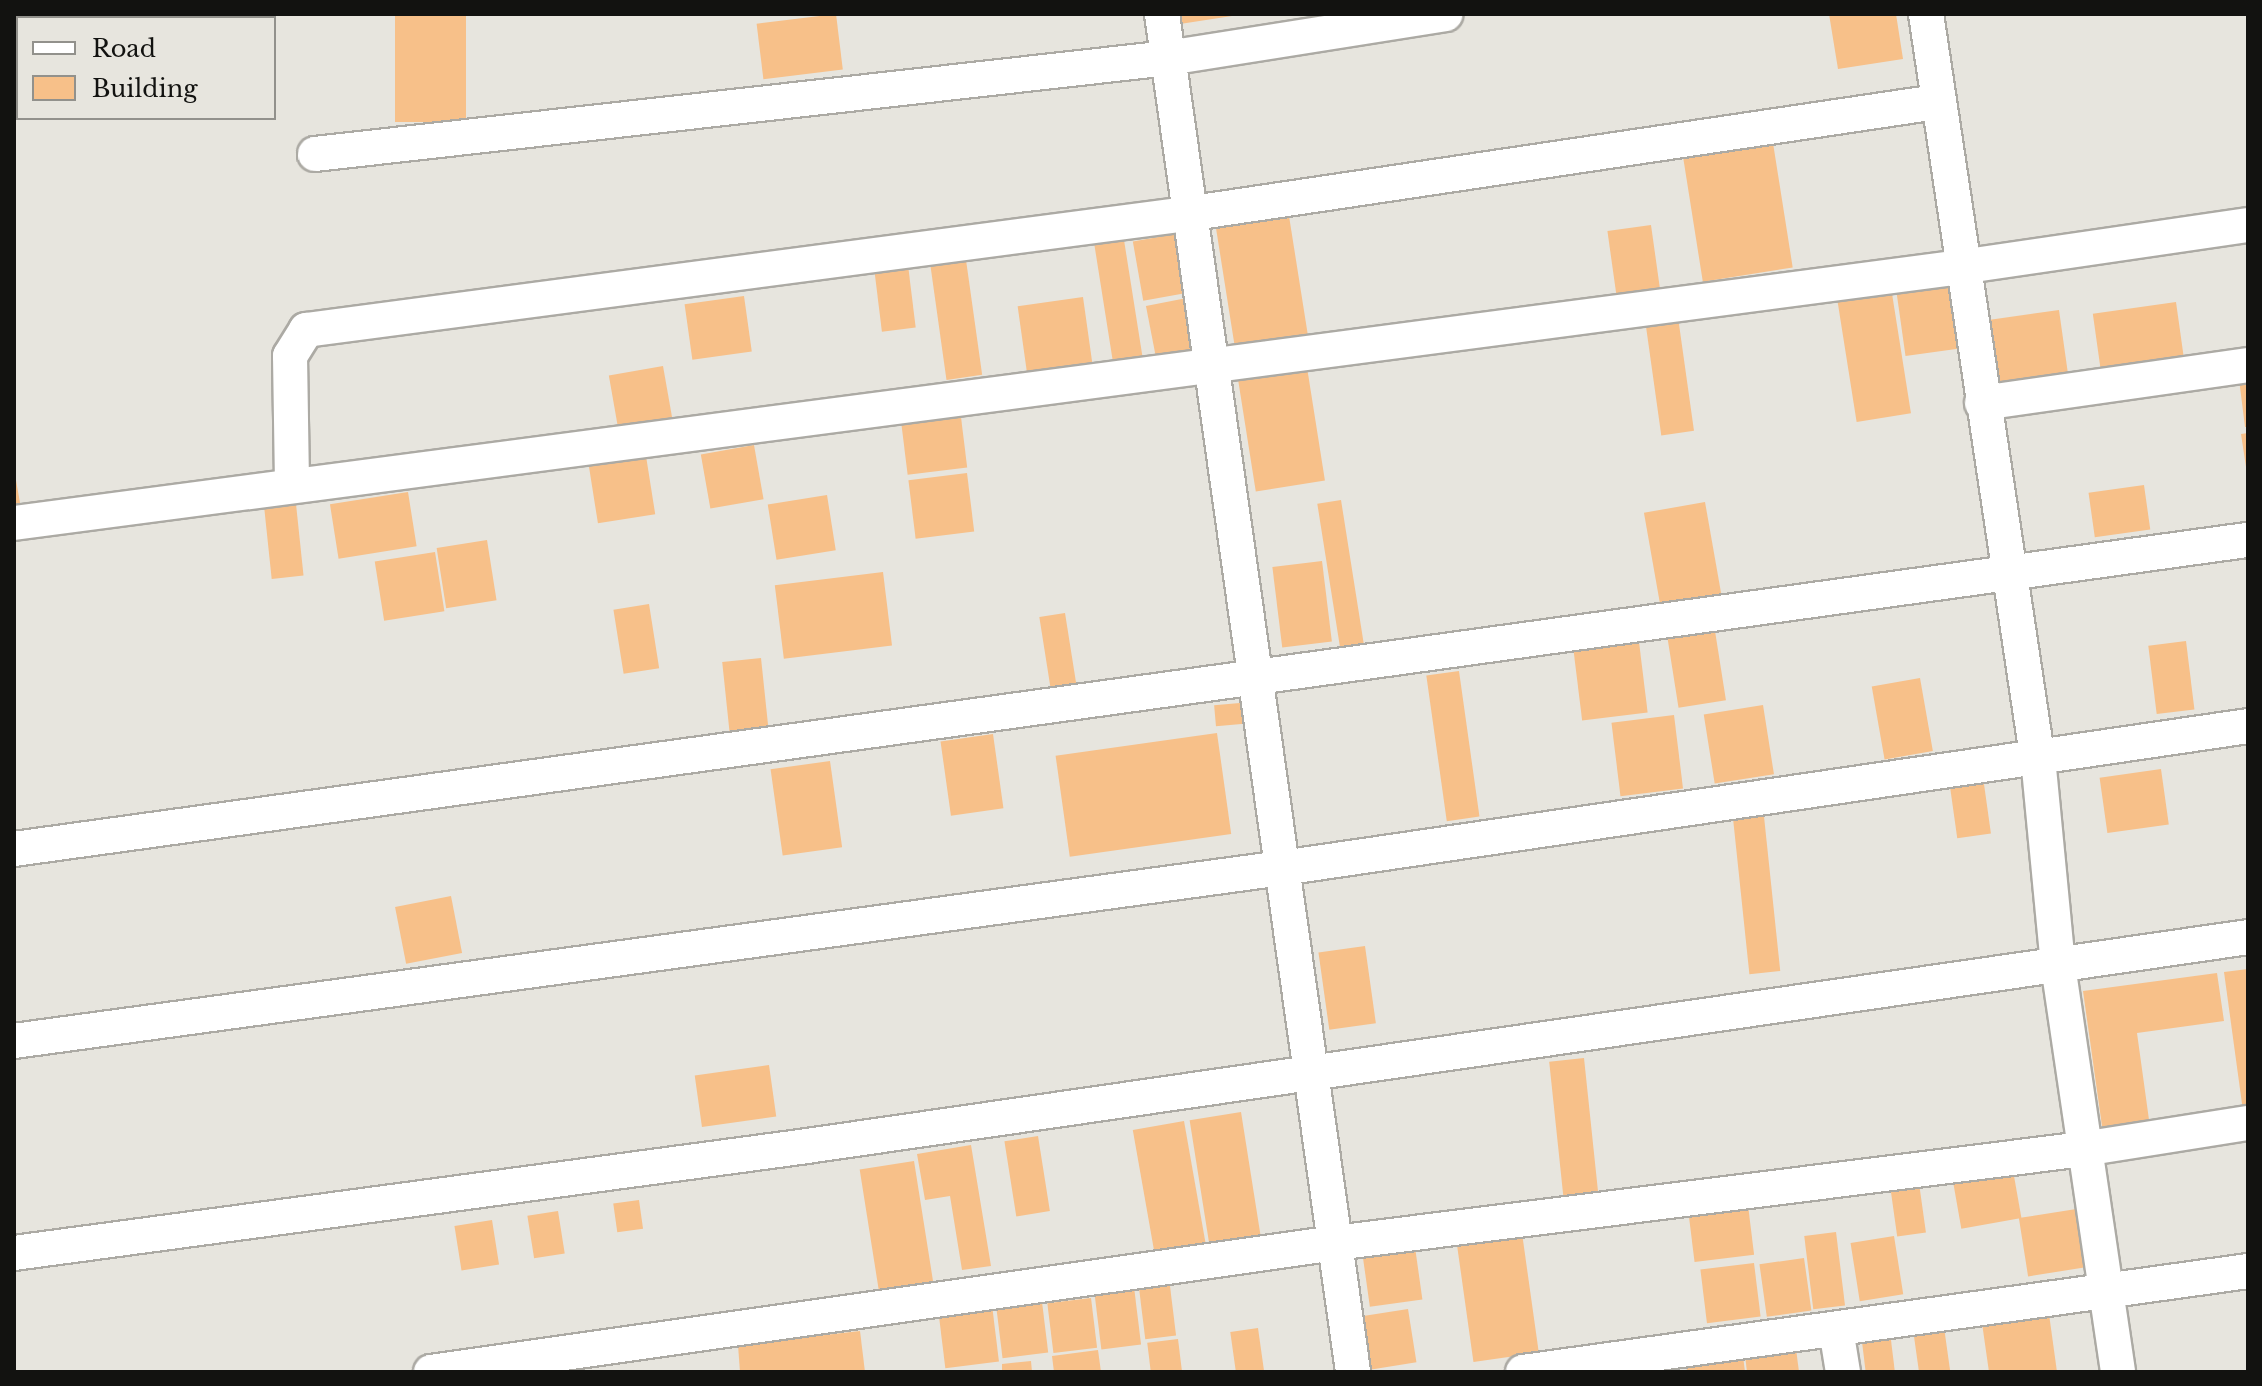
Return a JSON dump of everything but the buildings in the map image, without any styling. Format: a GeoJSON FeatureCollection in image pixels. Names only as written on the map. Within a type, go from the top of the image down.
{"type":"FeatureCollection","features":[{"type":"Feature","properties":{"kind":"street"},"geometry":{"type":"LineString","coordinates":[[1162,14],[1193,213],[1211,362],[1353,1372]]}},
{"type":"Feature","properties":{"kind":"street"},"geometry":{"type":"LineString","coordinates":[[315,154],[1168,58],[1446,14]]}},
{"type":"Feature","properties":{"kind":"street"},"geometry":{"type":"LineString","coordinates":[[1926,14],[1960,267],[2037,757],[2058,965],[2118,1372]]}},
{"type":"Feature","properties":{"kind":"street"},"geometry":{"type":"LineString","coordinates":[[292,483],[290,356],[306,330],[1193,213],[1937,102]]}},
{"type":"Feature","properties":{"kind":"street"},"geometry":{"type":"LineString","coordinates":[[14,523],[292,483],[1211,362],[1960,267],[2248,225]]}},
{"type":"Feature","properties":{"kind":"street"},"geometry":{"type":"LineString","coordinates":[[1982,403],[2248,365]]}},
{"type":"Feature","properties":{"kind":"street"},"geometry":{"type":"LineString","coordinates":[[14,849],[2248,540]]}},
{"type":"Feature","properties":{"kind":"street"},"geometry":{"type":"LineString","coordinates":[[14,1041],[1282,868],[2248,726]]}},
{"type":"Feature","properties":{"kind":"street"},"geometry":{"type":"LineString","coordinates":[[14,1253],[1311,1073],[2248,937]]}},
{"type":"Feature","properties":{"kind":"street"},"geometry":{"type":"LineString","coordinates":[[431,1372],[1335,1243],[2083,1149],[2248,1123]]}},
{"type":"Feature","properties":{"kind":"street"},"geometry":{"type":"LineString","coordinates":[[1523,1372],[2248,1271]]}},
{"type":"Feature","properties":{"kind":"street"},"geometry":{"type":"LineString","coordinates":[[1836,1329],[1843,1372]]}}]}
